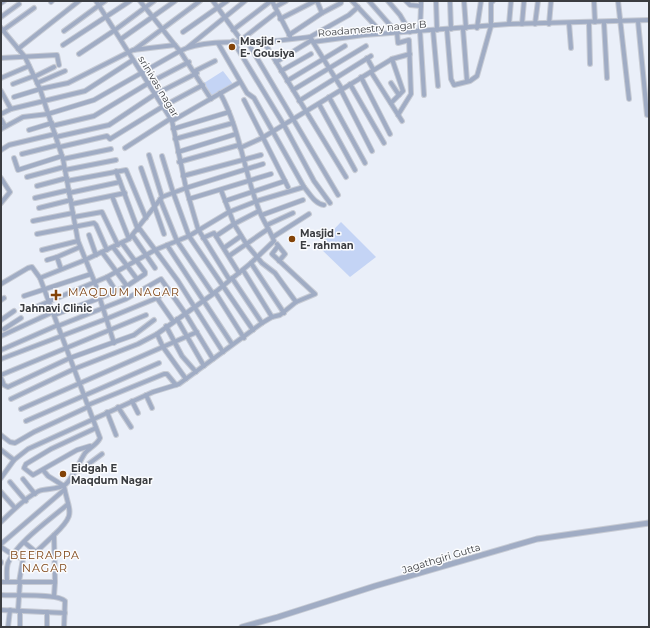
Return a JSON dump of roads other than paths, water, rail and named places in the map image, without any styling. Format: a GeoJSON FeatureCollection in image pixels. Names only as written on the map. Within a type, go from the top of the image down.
{"type":"FeatureCollection","features":[{"type":"Feature","properties":{"kind":"street"},"geometry":{"type":"LineString","coordinates":[[18,49],[79,1]]}},
{"type":"Feature","properties":{"kind":"street","name":"srinivas nagar"},"geometry":{"type":"LineString","coordinates":[[96,1],[171,120],[183,176],[198,229],[262,322]]}},
{"type":"Feature","properties":{"kind":"street"},"geometry":{"type":"LineString","coordinates":[[64,31],[105,1]]}},
{"type":"Feature","properties":{"kind":"street"},"geometry":{"type":"LineString","coordinates":[[63,46],[130,1]]}},
{"type":"Feature","properties":{"kind":"street"},"geometry":{"type":"LineString","coordinates":[[140,1],[189,62],[211,99]]}},
{"type":"Feature","properties":{"kind":"street"},"geometry":{"type":"LineString","coordinates":[[79,54],[154,1]]}},
{"type":"Feature","properties":{"kind":"street"},"geometry":{"type":"LineString","coordinates":[[121,39],[175,1]]}},
{"type":"Feature","properties":{"kind":"street"},"geometry":{"type":"LineString","coordinates":[[133,50],[161,28],[200,1]]}},
{"type":"Feature","properties":{"kind":"street"},"geometry":{"type":"LineString","coordinates":[[213,1],[240,41],[277,12]]}},
{"type":"Feature","properties":{"kind":"street"},"geometry":{"type":"LineString","coordinates":[[183,32],[227,1]]}},
{"type":"Feature","properties":{"kind":"street"},"geometry":{"type":"LineString","coordinates":[[187,47],[246,1]]}},
{"type":"Feature","properties":{"kind":"street"},"geometry":{"type":"LineString","coordinates":[[232,30],[271,1],[291,40]]}},
{"type":"Feature","properties":{"kind":"street"},"geometry":{"type":"LineString","coordinates":[[275,7],[286,1]]}},
{"type":"Feature","properties":{"kind":"street"},"geometry":{"type":"LineString","coordinates":[[280,19],[316,1],[322,13]]}},
{"type":"Feature","properties":{"kind":"street"},"geometry":{"type":"LineString","coordinates":[[289,35],[322,13],[341,3],[341,1]]}},
{"type":"Feature","properties":{"kind":"street"},"geometry":{"type":"LineString","coordinates":[[352,1],[382,34]]}},
{"type":"Feature","properties":{"kind":"street"},"geometry":{"type":"LineString","coordinates":[[369,1],[397,32],[398,43],[409,40],[411,94],[398,115]]}},
{"type":"Feature","properties":{"kind":"street"},"geometry":{"type":"LineString","coordinates":[[388,1],[400,15],[410,32]]}},
{"type":"Feature","properties":{"kind":"street"},"geometry":{"type":"LineString","coordinates":[[406,1],[410,5],[421,3],[420,31],[424,95]]}},
{"type":"Feature","properties":{"kind":"street"},"geometry":{"type":"LineString","coordinates":[[436,1],[435,30],[438,86]]}},
{"type":"Feature","properties":{"kind":"street"},"geometry":{"type":"LineString","coordinates":[[450,1],[449,29],[451,79],[454,85],[470,81],[477,76],[491,26],[493,1]]}},
{"type":"Feature","properties":{"kind":"street"},"geometry":{"type":"LineString","coordinates":[[464,1],[467,81]]}},
{"type":"Feature","properties":{"kind":"street"},"geometry":{"type":"LineString","coordinates":[[477,28],[481,1]]}},
{"type":"Feature","properties":{"kind":"street"},"geometry":{"type":"LineString","coordinates":[[509,24],[511,1]]}},
{"type":"Feature","properties":{"kind":"street"},"geometry":{"type":"LineString","coordinates":[[522,24],[524,1]]}},
{"type":"Feature","properties":{"kind":"street"},"geometry":{"type":"LineString","coordinates":[[535,24],[538,1]]}},
{"type":"Feature","properties":{"kind":"street"},"geometry":{"type":"LineString","coordinates":[[549,24],[551,1]]}},
{"type":"Feature","properties":{"kind":"street"},"geometry":{"type":"LineString","coordinates":[[594,1],[595,22]]}},
{"type":"Feature","properties":{"kind":"street"},"geometry":{"type":"LineString","coordinates":[[618,1],[629,99]]}},
{"type":"Feature","properties":{"kind":"street"},"geometry":{"type":"LineString","coordinates":[[1,17],[19,4]]}},
{"type":"Feature","properties":{"kind":"street"},"geometry":{"type":"LineString","coordinates":[[276,62],[312,40],[349,15],[358,7]]}},
{"type":"Feature","properties":{"kind":"street"},"geometry":{"type":"LineString","coordinates":[[34,8],[2,31],[25,57],[45,101],[62,157],[78,241],[95,283],[114,342]]}},
{"type":"Feature","properties":{"kind":"street","name":"Roadamestry nagar B"},"geometry":{"type":"LineString","coordinates":[[1,130],[5,126],[23,117],[48,114],[94,100],[187,47],[233,41],[264,42],[312,40],[397,32],[477,28],[509,24],[604,23],[649,20]]}},
{"type":"Feature","properties":{"kind":"street"},"geometry":{"type":"LineString","coordinates":[[638,21],[647,115],[649,115]]}},
{"type":"Feature","properties":{"kind":"street"},"geometry":{"type":"LineString","coordinates":[[569,23],[571,48]]}},
{"type":"Feature","properties":{"kind":"street"},"geometry":{"type":"LineString","coordinates":[[589,23],[590,64]]}},
{"type":"Feature","properties":{"kind":"street"},"geometry":{"type":"LineString","coordinates":[[604,23],[607,78]]}},
{"type":"Feature","properties":{"kind":"street"},"geometry":{"type":"LineString","coordinates":[[312,40],[336,79],[372,151]]}},
{"type":"Feature","properties":{"kind":"street"},"geometry":{"type":"LineString","coordinates":[[233,41],[284,125],[314,181],[330,203]]}},
{"type":"Feature","properties":{"kind":"street"},"geometry":{"type":"LineString","coordinates":[[247,41],[338,195]]}},
{"type":"Feature","properties":{"kind":"street"},"geometry":{"type":"LineString","coordinates":[[264,42],[346,177]]}},
{"type":"Feature","properties":{"kind":"street"},"geometry":{"type":"LineString","coordinates":[[218,43],[247,93],[254,98],[304,187],[312,198],[320,205],[324,205]]}},
{"type":"Feature","properties":{"kind":"street"},"geometry":{"type":"LineString","coordinates":[[14,97],[40,89],[68,83],[83,74],[104,66],[133,50],[175,45]]}},
{"type":"Feature","properties":{"kind":"street"},"geometry":{"type":"LineString","coordinates":[[287,81],[345,46]]}},
{"type":"Feature","properties":{"kind":"street"},"geometry":{"type":"LineString","coordinates":[[293,90],[366,46]]}},
{"type":"Feature","properties":{"kind":"street"},"geometry":{"type":"LineString","coordinates":[[281,72],[311,54]]}},
{"type":"Feature","properties":{"kind":"street"},"geometry":{"type":"LineString","coordinates":[[180,162],[239,146],[262,138],[392,59],[410,54]]}},
{"type":"Feature","properties":{"kind":"street"},"geometry":{"type":"LineString","coordinates":[[1,58],[57,55],[59,65]]}},
{"type":"Feature","properties":{"kind":"street"},"geometry":{"type":"LineString","coordinates":[[299,100],[336,79],[369,57],[372,71],[402,121]]}},
{"type":"Feature","properties":{"kind":"street"},"geometry":{"type":"LineString","coordinates":[[390,103],[403,91],[392,59]]}},
{"type":"Feature","properties":{"kind":"street"},"geometry":{"type":"LineString","coordinates":[[1,114],[11,109],[85,91],[133,60]]}},
{"type":"Feature","properties":{"kind":"street"},"geometry":{"type":"LineString","coordinates":[[1,150],[9,145],[109,125],[154,95],[215,61]]}},
{"type":"Feature","properties":{"kind":"street"},"geometry":{"type":"LineString","coordinates":[[29,130],[94,116],[147,84],[189,62]]}},
{"type":"Feature","properties":{"kind":"street"},"geometry":{"type":"LineString","coordinates":[[1,78],[29,66]]}},
{"type":"Feature","properties":{"kind":"street"},"geometry":{"type":"LineString","coordinates":[[13,84],[54,67]]}},
{"type":"Feature","properties":{"kind":"street"},"geometry":{"type":"LineString","coordinates":[[38,83],[65,71]]}},
{"type":"Feature","properties":{"kind":"street"},"geometry":{"type":"LineString","coordinates":[[362,78],[390,134]]}},
{"type":"Feature","properties":{"kind":"street"},"geometry":{"type":"LineString","coordinates":[[125,148],[171,120],[240,82]]}},
{"type":"Feature","properties":{"kind":"street"},"geometry":{"type":"LineString","coordinates":[[390,83],[398,95]]}},
{"type":"Feature","properties":{"kind":"street"},"geometry":{"type":"LineString","coordinates":[[350,84],[384,143]]}},
{"type":"Feature","properties":{"kind":"street"},"geometry":{"type":"LineString","coordinates":[[22,154],[107,136],[110,139],[162,107],[203,85]]}},
{"type":"Feature","properties":{"kind":"street"},"geometry":{"type":"LineString","coordinates":[[1,91],[11,109]]}},
{"type":"Feature","properties":{"kind":"street"},"geometry":{"type":"LineString","coordinates":[[220,93],[233,123],[246,170],[262,216],[273,239],[285,254],[279,260]]}},
{"type":"Feature","properties":{"kind":"street"},"geometry":{"type":"LineString","coordinates":[[329,97],[365,163]]}},
{"type":"Feature","properties":{"kind":"street"},"geometry":{"type":"LineString","coordinates":[[244,100],[288,187]]}},
{"type":"Feature","properties":{"kind":"street"},"geometry":{"type":"LineString","coordinates":[[319,104],[354,170]]}},
{"type":"Feature","properties":{"kind":"street"},"geometry":{"type":"LineString","coordinates":[[173,129],[229,112]]}},
{"type":"Feature","properties":{"kind":"street"},"geometry":{"type":"LineString","coordinates":[[1,119],[5,126]]}},
{"type":"Feature","properties":{"kind":"street"},"geometry":{"type":"LineString","coordinates":[[175,139],[233,123]]}},
{"type":"Feature","properties":{"kind":"street"},"geometry":{"type":"LineString","coordinates":[[178,152],[236,134]]}},
{"type":"Feature","properties":{"kind":"street"},"geometry":{"type":"LineString","coordinates":[[14,158],[18,170],[62,157],[111,149]]}},
{"type":"Feature","properties":{"kind":"street"},"geometry":{"type":"LineString","coordinates":[[149,155],[161,198],[177,241],[244,338]]}},
{"type":"Feature","properties":{"kind":"street"},"geometry":{"type":"LineString","coordinates":[[183,176],[261,155]]}},
{"type":"Feature","properties":{"kind":"street"},"geometry":{"type":"LineString","coordinates":[[162,156],[188,236],[253,330]]}},
{"type":"Feature","properties":{"kind":"street"},"geometry":{"type":"LineString","coordinates":[[26,177],[64,168],[116,160]]}},
{"type":"Feature","properties":{"kind":"street"},"geometry":{"type":"LineString","coordinates":[[40,278],[113,248],[129,239],[133,236],[161,198],[173,192],[263,164]]}},
{"type":"Feature","properties":{"kind":"street"},"geometry":{"type":"LineString","coordinates":[[141,168],[164,234]]}},
{"type":"Feature","properties":{"kind":"street"},"geometry":{"type":"LineString","coordinates":[[38,186],[116,171],[128,171],[146,218]]}},
{"type":"Feature","properties":{"kind":"street"},"geometry":{"type":"LineString","coordinates":[[116,171],[138,229],[155,250],[223,352]]}},
{"type":"Feature","properties":{"kind":"street"},"geometry":{"type":"LineString","coordinates":[[189,199],[271,174]]}},
{"type":"Feature","properties":{"kind":"street"},"geometry":{"type":"LineString","coordinates":[[1,178],[10,192],[1,203]]}},
{"type":"Feature","properties":{"kind":"street"},"geometry":{"type":"LineString","coordinates":[[225,201],[285,181]]}},
{"type":"Feature","properties":{"kind":"street"},"geometry":{"type":"LineString","coordinates":[[35,198],[120,182]]}},
{"type":"Feature","properties":{"kind":"street"},"geometry":{"type":"LineString","coordinates":[[31,309],[95,283],[155,250],[188,236],[229,212],[257,201],[304,187]]}},
{"type":"Feature","properties":{"kind":"street"},"geometry":{"type":"LineString","coordinates":[[221,190],[234,224],[247,245],[256,257],[275,273],[296,302]]}},
{"type":"Feature","properties":{"kind":"street"},"geometry":{"type":"LineString","coordinates":[[39,208],[125,193]]}},
{"type":"Feature","properties":{"kind":"street"},"geometry":{"type":"LineString","coordinates":[[112,196],[129,239]]}},
{"type":"Feature","properties":{"kind":"street"},"geometry":{"type":"LineString","coordinates":[[262,216],[303,200]]}},
{"type":"Feature","properties":{"kind":"street"},"geometry":{"type":"LineString","coordinates":[[216,236],[234,224],[260,211]]}},
{"type":"Feature","properties":{"kind":"street"},"geometry":{"type":"LineString","coordinates":[[1,336],[53,313],[100,298],[127,286],[146,273],[120,244],[102,212],[33,221]]}},
{"type":"Feature","properties":{"kind":"street"},"geometry":{"type":"LineString","coordinates":[[229,256],[247,245],[267,227],[293,213]]}},
{"type":"Feature","properties":{"kind":"street"},"geometry":{"type":"LineString","coordinates":[[11,399],[74,369],[138,344],[157,334],[193,306],[204,301],[251,263],[273,239],[309,214]]}},
{"type":"Feature","properties":{"kind":"street"},"geometry":{"type":"LineString","coordinates":[[37,234],[95,224],[107,250]]}},
{"type":"Feature","properties":{"kind":"street"},"geometry":{"type":"LineString","coordinates":[[203,238],[213,233],[216,236],[272,317]]}},
{"type":"Feature","properties":{"kind":"street"},"geometry":{"type":"LineString","coordinates":[[89,235],[96,255]]}},
{"type":"Feature","properties":{"kind":"street"},"geometry":{"type":"LineString","coordinates":[[133,236],[155,268]]}},
{"type":"Feature","properties":{"kind":"street"},"geometry":{"type":"LineString","coordinates":[[224,248],[241,236]]}},
{"type":"Feature","properties":{"kind":"street"},"geometry":{"type":"LineString","coordinates":[[42,250],[78,241]]}},
{"type":"Feature","properties":{"kind":"street"},"geometry":{"type":"LineString","coordinates":[[167,245],[232,344]]}},
{"type":"Feature","properties":{"kind":"street"},"geometry":{"type":"LineString","coordinates":[[2,475],[14,460],[38,443],[146,395],[176,385],[196,372],[232,344],[244,338],[262,322],[284,313],[296,302],[315,294],[271,253],[278,246]]}},
{"type":"Feature","properties":{"kind":"street"},"geometry":{"type":"LineString","coordinates":[[47,260],[80,247]]}},
{"type":"Feature","properties":{"kind":"street"},"geometry":{"type":"LineString","coordinates":[[113,248],[137,279]]}},
{"type":"Feature","properties":{"kind":"street"},"geometry":{"type":"LineString","coordinates":[[102,252],[127,286]]}},
{"type":"Feature","properties":{"kind":"street"},"geometry":{"type":"LineString","coordinates":[[57,257],[61,270]]}},
{"type":"Feature","properties":{"kind":"street"},"geometry":{"type":"LineString","coordinates":[[251,263],[284,313]]}},
{"type":"Feature","properties":{"kind":"street"},"geometry":{"type":"LineString","coordinates":[[1,284],[32,267],[40,278],[100,438],[95,444],[77,450],[42,470],[31,474],[24,468],[24,465],[51,449],[96,428]]}},
{"type":"Feature","properties":{"kind":"street"},"geometry":{"type":"LineString","coordinates":[[24,296],[91,274]]}},
{"type":"Feature","properties":{"kind":"street"},"geometry":{"type":"LineString","coordinates":[[107,277],[116,291]]}},
{"type":"Feature","properties":{"kind":"street"},"geometry":{"type":"LineString","coordinates":[[1,350],[58,325],[126,299],[147,288],[159,279],[162,280],[185,312],[213,359]]}},
{"type":"Feature","properties":{"kind":"street"},"geometry":{"type":"LineString","coordinates":[[1,359],[106,319],[157,298],[169,290]]}},
{"type":"Feature","properties":{"kind":"street"},"geometry":{"type":"LineString","coordinates":[[157,298],[175,320],[204,366]]}},
{"type":"Feature","properties":{"kind":"street"},"geometry":{"type":"LineString","coordinates":[[1,320],[14,311]]}},
{"type":"Feature","properties":{"kind":"street"},"geometry":{"type":"LineString","coordinates":[[146,315],[66,347],[1,376],[4,385],[8,387],[70,358],[134,335],[154,320]]}},
{"type":"Feature","properties":{"kind":"street"},"geometry":{"type":"LineString","coordinates":[[7,333],[2,327],[21,318]]}},
{"type":"Feature","properties":{"kind":"street"},"geometry":{"type":"LineString","coordinates":[[166,326],[182,356],[196,372]]}},
{"type":"Feature","properties":{"kind":"street"},"geometry":{"type":"LineString","coordinates":[[21,409],[79,382],[187,338],[197,332]]}},
{"type":"Feature","properties":{"kind":"street"},"geometry":{"type":"LineString","coordinates":[[157,334],[163,347],[186,379]]}},
{"type":"Feature","properties":{"kind":"street"},"geometry":{"type":"LineString","coordinates":[[26,421],[158,363]]}},
{"type":"Feature","properties":{"kind":"street"},"geometry":{"type":"LineString","coordinates":[[1,435],[10,442],[15,443],[34,432],[88,406],[164,374],[167,374],[176,385]]}},
{"type":"Feature","properties":{"kind":"street"},"geometry":{"type":"LineString","coordinates":[[146,395],[152,408]]}},
{"type":"Feature","properties":{"kind":"street"},"geometry":{"type":"LineString","coordinates":[[132,401],[138,413]]}},
{"type":"Feature","properties":{"kind":"street"},"geometry":{"type":"LineString","coordinates":[[118,407],[131,427]]}},
{"type":"Feature","properties":{"kind":"street"},"geometry":{"type":"LineString","coordinates":[[106,412],[116,434]]}},
{"type":"Feature","properties":{"kind":"street"},"geometry":{"type":"LineString","coordinates":[[20,627],[19,582],[23,560],[22,558],[13,555],[1,545],[64,488],[91,446]]}},
{"type":"Feature","properties":{"kind":"street"},"geometry":{"type":"LineString","coordinates":[[2,451],[14,460]]}},
{"type":"Feature","properties":{"kind":"street"},"geometry":{"type":"LineString","coordinates":[[73,472],[79,471],[102,454]]}},
{"type":"Feature","properties":{"kind":"street"},"geometry":{"type":"LineString","coordinates":[[24,542],[36,552],[65,525],[70,515],[64,488],[42,470]]}},
{"type":"Feature","properties":{"kind":"street"},"geometry":{"type":"LineString","coordinates":[[23,479],[35,494]]}},
{"type":"Feature","properties":{"kind":"street"},"geometry":{"type":"LineString","coordinates":[[10,482],[26,501]]}},
{"type":"Feature","properties":{"kind":"street"},"geometry":{"type":"LineString","coordinates":[[1,522],[15,508],[35,494],[42,491],[64,488]]}},
{"type":"Feature","properties":{"kind":"street"},"geometry":{"type":"LineString","coordinates":[[1,492],[15,508]]}},
{"type":"Feature","properties":{"kind":"street"},"geometry":{"type":"LineString","coordinates":[[7,582],[7,565],[13,555],[24,542],[68,504]]}},
{"type":"Feature","properties":{"kind":"street","name":"Jagathgiri Gutta"},"geometry":{"type":"LineString","coordinates":[[242,627],[278,618],[375,586],[537,539],[649,523]]}},
{"type":"Feature","properties":{"kind":"street"},"geometry":{"type":"LineString","coordinates":[[54,535],[54,596]]}},
{"type":"Feature","properties":{"kind":"street"},"geometry":{"type":"LineString","coordinates":[[1,562],[7,565]]}},
{"type":"Feature","properties":{"kind":"street"},"geometry":{"type":"LineString","coordinates":[[1,582],[55,582]]}},
{"type":"Feature","properties":{"kind":"street"},"geometry":{"type":"LineString","coordinates":[[1,595],[54,596],[64,599],[64,627]]}},
{"type":"Feature","properties":{"kind":"street"},"geometry":{"type":"LineString","coordinates":[[1,610],[65,613]]}},
{"type":"Feature","properties":{"kind":"street"},"geometry":{"type":"LineString","coordinates":[[8,627],[10,610]]}},
{"type":"Feature","properties":{"kind":"street"},"geometry":{"type":"LineString","coordinates":[[46,627],[47,612]]}},
{"type":"Feature","properties":{"kind":"place","name":"Masjid - E- Gousiya"},"geometry":{"type":"Point","coordinates":[232,47]}},
{"type":"Feature","properties":{"kind":"place","name":"Masjid - E- rahman"},"geometry":{"type":"Point","coordinates":[292,239]}},
{"type":"Feature","properties":{"kind":"place","name":"Jahnavi Clinic"},"geometry":{"type":"Point","coordinates":[56,295]}},
{"type":"Feature","properties":{"kind":"place","name":"Eidgah E Maqdum Nagar"},"geometry":{"type":"Point","coordinates":[63,474]}},
{"type":"Feature","properties":{"kind":"district","name":"MAQDUM NAGAR"},"geometry":{"type":"Point","coordinates":[124,292]}},
{"type":"Feature","properties":{"kind":"district","name":"BEERAPPA NAGAR"},"geometry":{"type":"Point","coordinates":[45,561]}}]}
